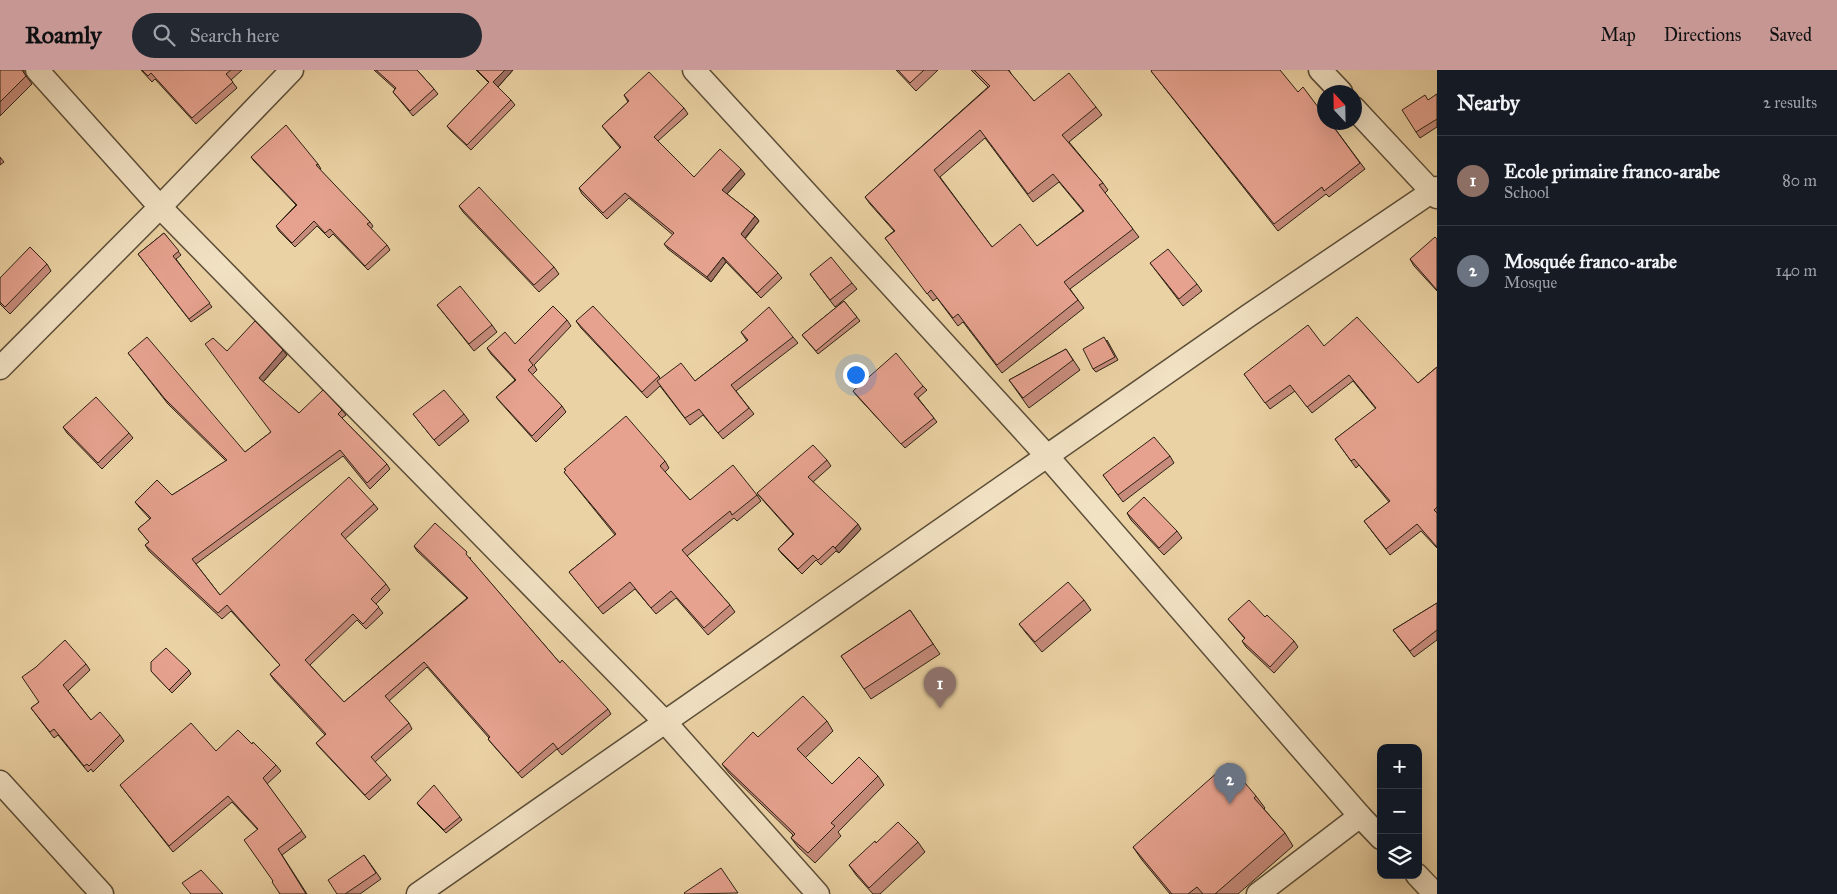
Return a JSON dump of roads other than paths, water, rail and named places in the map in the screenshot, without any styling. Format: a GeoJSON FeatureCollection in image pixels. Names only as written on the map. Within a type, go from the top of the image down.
{"type":"FeatureCollection","features":[{"type":"Feature","properties":{"kind":"street"},"geometry":{"type":"LineString","coordinates":[[37,70],[160,207],[665,722],[818,894]]}},
{"type":"Feature","properties":{"kind":"street"},"geometry":{"type":"LineString","coordinates":[[0,368],[160,207],[292,70]]}},
{"type":"Feature","properties":{"kind":"street"},"geometry":{"type":"LineString","coordinates":[[694,70],[1047,456],[1377,834]]}},
{"type":"Feature","properties":{"kind":"street"},"geometry":{"type":"LineString","coordinates":[[1320,70],[1334,85]]}},
{"type":"Feature","properties":{"kind":"street"},"geometry":{"type":"LineString","coordinates":[[418,894],[1248,316],[1435,192],[1362,116]]}},
{"type":"Feature","properties":{"kind":"street"},"geometry":{"type":"LineString","coordinates":[[0,782],[102,894]]}},
{"type":"Feature","properties":{"kind":"street"},"geometry":{"type":"LineString","coordinates":[[1258,894],[1360,816]]}},
{"type":"Feature","properties":{"kind":"street"},"geometry":{"type":"LineString","coordinates":[[1421,879],[1435,894]]}},
{"type":"Feature","properties":{"kind":"place","name":"Ecole primaire franco-arabe"},"geometry":{"type":"Point","coordinates":[940,708]}},
{"type":"Feature","properties":{"kind":"place","name":"Mosquée franco-arabe"},"geometry":{"type":"Point","coordinates":[1230,804]}}]}
